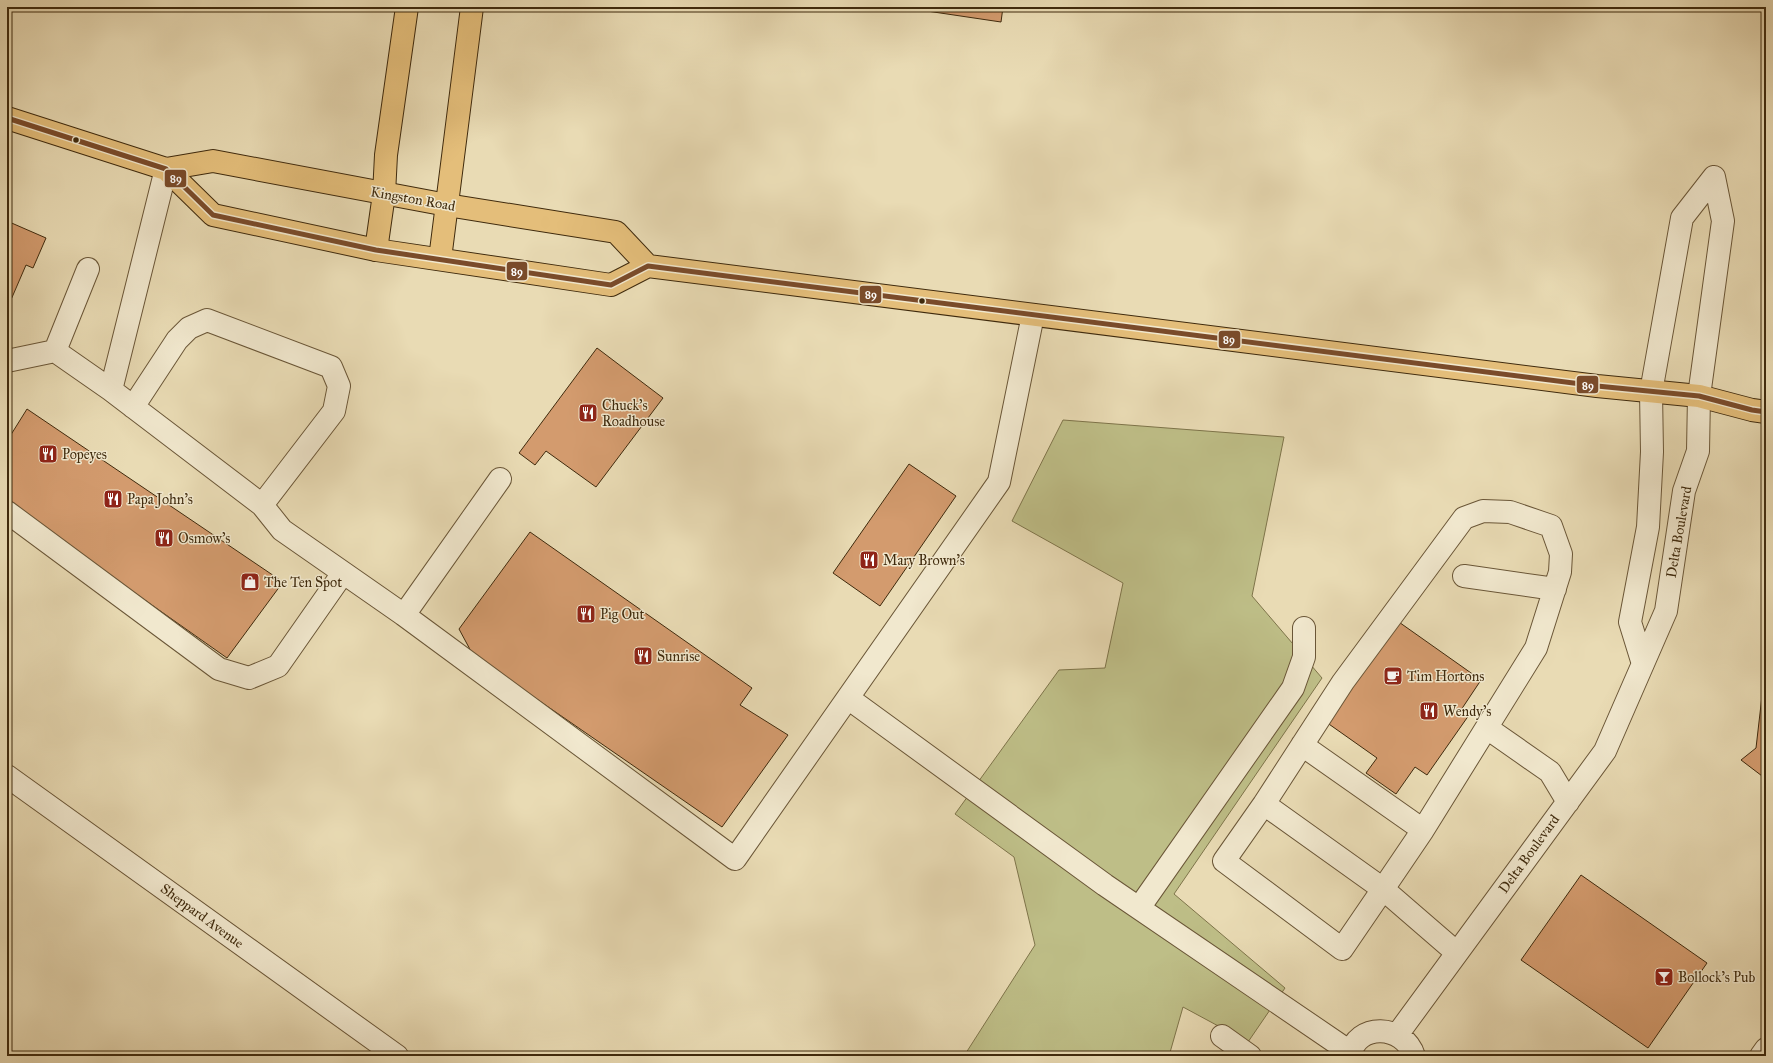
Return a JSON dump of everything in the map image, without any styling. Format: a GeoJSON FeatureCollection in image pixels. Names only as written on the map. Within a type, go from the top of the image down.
{"type":"FeatureCollection","features":[{"type":"Feature","properties":{"kind":"main road"},"geometry":{"type":"LineString","coordinates":[[376,250],[384,194],[386,155],[407,7]]}},
{"type":"Feature","properties":{"kind":"main road"},"geometry":{"type":"LineString","coordinates":[[440,259],[454,159],[472,7]]}},
{"type":"Feature","properties":{"kind":"main road","name":"Kingston Road"},"geometry":{"type":"LineString","coordinates":[[7,118],[166,169],[213,215],[376,250],[611,285],[648,266],[616,232],[384,194],[213,161],[166,169]]}},
{"type":"Feature","properties":{"kind":"main road"},"geometry":{"type":"LineString","coordinates":[[648,266],[1651,392],[1700,396],[1752,410],[1766,412]]}},
{"type":"Feature","properties":{"kind":"street"},"geometry":{"type":"LineString","coordinates":[[111,390],[166,169]]}},
{"type":"Feature","properties":{"kind":"street","name":"Delta Boulevard"},"geometry":{"type":"LineString","coordinates":[[1397,1034],[1606,751],[1666,611],[1684,491],[1698,451],[1700,396],[1723,221],[1714,177],[1682,218],[1651,392]]}},
{"type":"Feature","properties":{"kind":"street"},"geometry":{"type":"LineString","coordinates":[[55,351],[88,268]]}},
{"type":"Feature","properties":{"kind":"street"},"geometry":{"type":"LineString","coordinates":[[7,361],[55,351],[111,390],[262,505],[282,530],[404,615],[735,859],[999,482],[1033,315]]}},
{"type":"Feature","properties":{"kind":"street"},"geometry":{"type":"LineString","coordinates":[[133,407],[177,340],[190,328],[207,320],[331,367],[339,386],[334,411],[262,505]]}},
{"type":"Feature","properties":{"kind":"street"},"geometry":{"type":"LineString","coordinates":[[1643,664],[1630,622],[1648,526],[1652,452],[1651,392]]}},
{"type":"Feature","properties":{"kind":"street"},"geometry":{"type":"LineString","coordinates":[[404,615],[500,479]]}},
{"type":"Feature","properties":{"kind":"street"},"geometry":{"type":"LineString","coordinates":[[1483,511],[1510,512],[1551,526],[1561,554],[1560,572],[1555,590],[1536,648],[1423,830],[1342,949],[1224,862],[1264,804],[1343,682],[1464,518],[1483,511]]}},
{"type":"Feature","properties":{"kind":"street"},"geometry":{"type":"LineString","coordinates":[[7,512],[219,669],[249,678],[278,666],[343,573]]}},
{"type":"Feature","properties":{"kind":"street"},"geometry":{"type":"LineString","coordinates":[[1464,576],[1555,590]]}},
{"type":"Feature","properties":{"kind":"street"},"geometry":{"type":"LineString","coordinates":[[1139,908],[1293,688],[1304,657],[1304,628]]}},
{"type":"Feature","properties":{"kind":"street"},"geometry":{"type":"LineString","coordinates":[[848,698],[1139,908],[1350,1054],[1356,1043],[1365,1035],[1386,1031],[1397,1034],[1406,1041],[1414,1056]]}},
{"type":"Feature","properties":{"kind":"street"},"geometry":{"type":"LineString","coordinates":[[1487,728],[1550,772],[1568,802]]}},
{"type":"Feature","properties":{"kind":"street"},"geometry":{"type":"LineString","coordinates":[[1302,745],[1423,830]]}},
{"type":"Feature","properties":{"kind":"street","name":"Sheppard Avenue"},"geometry":{"type":"LineString","coordinates":[[7,776],[397,1056]]}},
{"type":"Feature","properties":{"kind":"street"},"geometry":{"type":"LineString","coordinates":[[1264,804],[1383,889],[1457,953]]}},
{"type":"Feature","properties":{"kind":"street"},"geometry":{"type":"LineString","coordinates":[[1222,1036],[1250,1056]]}},
{"type":"Feature","properties":{"kind":"street"},"geometry":{"type":"LineString","coordinates":[[1761,1056],[1766,1049]]}},
{"type":"Feature","properties":{"kind":"green space"},"geometry":{"type":"Polygon","coordinates":[[[1063,420],[1284,437],[1252,596],[1322,678],[1174,894],[1285,988],[1248,1042],[1183,1007],[1169,1056],[964,1056],[1035,945],[1014,857],[955,814],[1059,670],[1105,668],[1123,583],[1012,521],[1063,420]]]}},
{"type":"Feature","properties":{"kind":"building"},"geometry":{"type":"Polygon","coordinates":[[[900,7],[1003,7],[1001,22],[900,7]]]}},
{"type":"Feature","properties":{"kind":"building"},"geometry":{"type":"Polygon","coordinates":[[[7,221],[46,238],[33,268],[26,265],[7,309],[7,221]]]}},
{"type":"Feature","properties":{"kind":"building"},"geometry":{"type":"Polygon","coordinates":[[[597,348],[663,398],[596,487],[546,451],[535,465],[519,453],[597,348]]]}},
{"type":"Feature","properties":{"kind":"building"},"geometry":{"type":"Polygon","coordinates":[[[27,409],[283,582],[227,658],[7,503],[7,441],[27,409]]]}},
{"type":"Feature","properties":{"kind":"building"},"geometry":{"type":"Polygon","coordinates":[[[909,464],[956,496],[880,606],[833,573],[909,464]]]}},
{"type":"Feature","properties":{"kind":"building"},"geometry":{"type":"Polygon","coordinates":[[[530,532],[752,688],[740,705],[788,735],[722,827],[473,655],[459,629],[530,532]]]}},
{"type":"Feature","properties":{"kind":"building"},"geometry":{"type":"Polygon","coordinates":[[[1396,620],[1481,680],[1461,710],[1469,715],[1427,775],[1415,767],[1396,794],[1366,773],[1377,758],[1326,722],[1396,620]]]}},
{"type":"Feature","properties":{"kind":"building"},"geometry":{"type":"Polygon","coordinates":[[[1766,661],[1766,779],[1741,760],[1756,748],[1766,661]]]}},
{"type":"Feature","properties":{"kind":"building"},"geometry":{"type":"Polygon","coordinates":[[[1581,875],[1707,963],[1648,1048],[1521,960],[1581,875]]]}},
{"type":"Feature","properties":{"kind":"transit line","name":"89"},"geometry":{"type":"LineString","coordinates":[[7,118],[166,169],[213,215],[376,250],[611,285],[648,266],[1597,386],[1699,396],[1752,410],[1766,412]]}},
{"type":"Feature","properties":{"kind":"place","name":"Chuck's Roadhouse"},"geometry":{"type":"Point","coordinates":[588,413]}},
{"type":"Feature","properties":{"kind":"place","name":"Popeyes"},"geometry":{"type":"Point","coordinates":[48,454]}},
{"type":"Feature","properties":{"kind":"place","name":"Papa John's"},"geometry":{"type":"Point","coordinates":[113,499]}},
{"type":"Feature","properties":{"kind":"place","name":"Osmow's"},"geometry":{"type":"Point","coordinates":[164,538]}},
{"type":"Feature","properties":{"kind":"place","name":"Mary Brown's"},"geometry":{"type":"Point","coordinates":[869,560]}},
{"type":"Feature","properties":{"kind":"place","name":"The Ten Spot"},"geometry":{"type":"Point","coordinates":[250,582]}},
{"type":"Feature","properties":{"kind":"place","name":"Pig Out"},"geometry":{"type":"Point","coordinates":[586,614]}},
{"type":"Feature","properties":{"kind":"place","name":"Sunrise"},"geometry":{"type":"Point","coordinates":[643,656]}},
{"type":"Feature","properties":{"kind":"place","name":"Tim Hortons"},"geometry":{"type":"Point","coordinates":[1393,676]}},
{"type":"Feature","properties":{"kind":"place","name":"Wendy's"},"geometry":{"type":"Point","coordinates":[1429,711]}},
{"type":"Feature","properties":{"kind":"place","name":"Bollock's Pub"},"geometry":{"type":"Point","coordinates":[1664,977]}}]}
